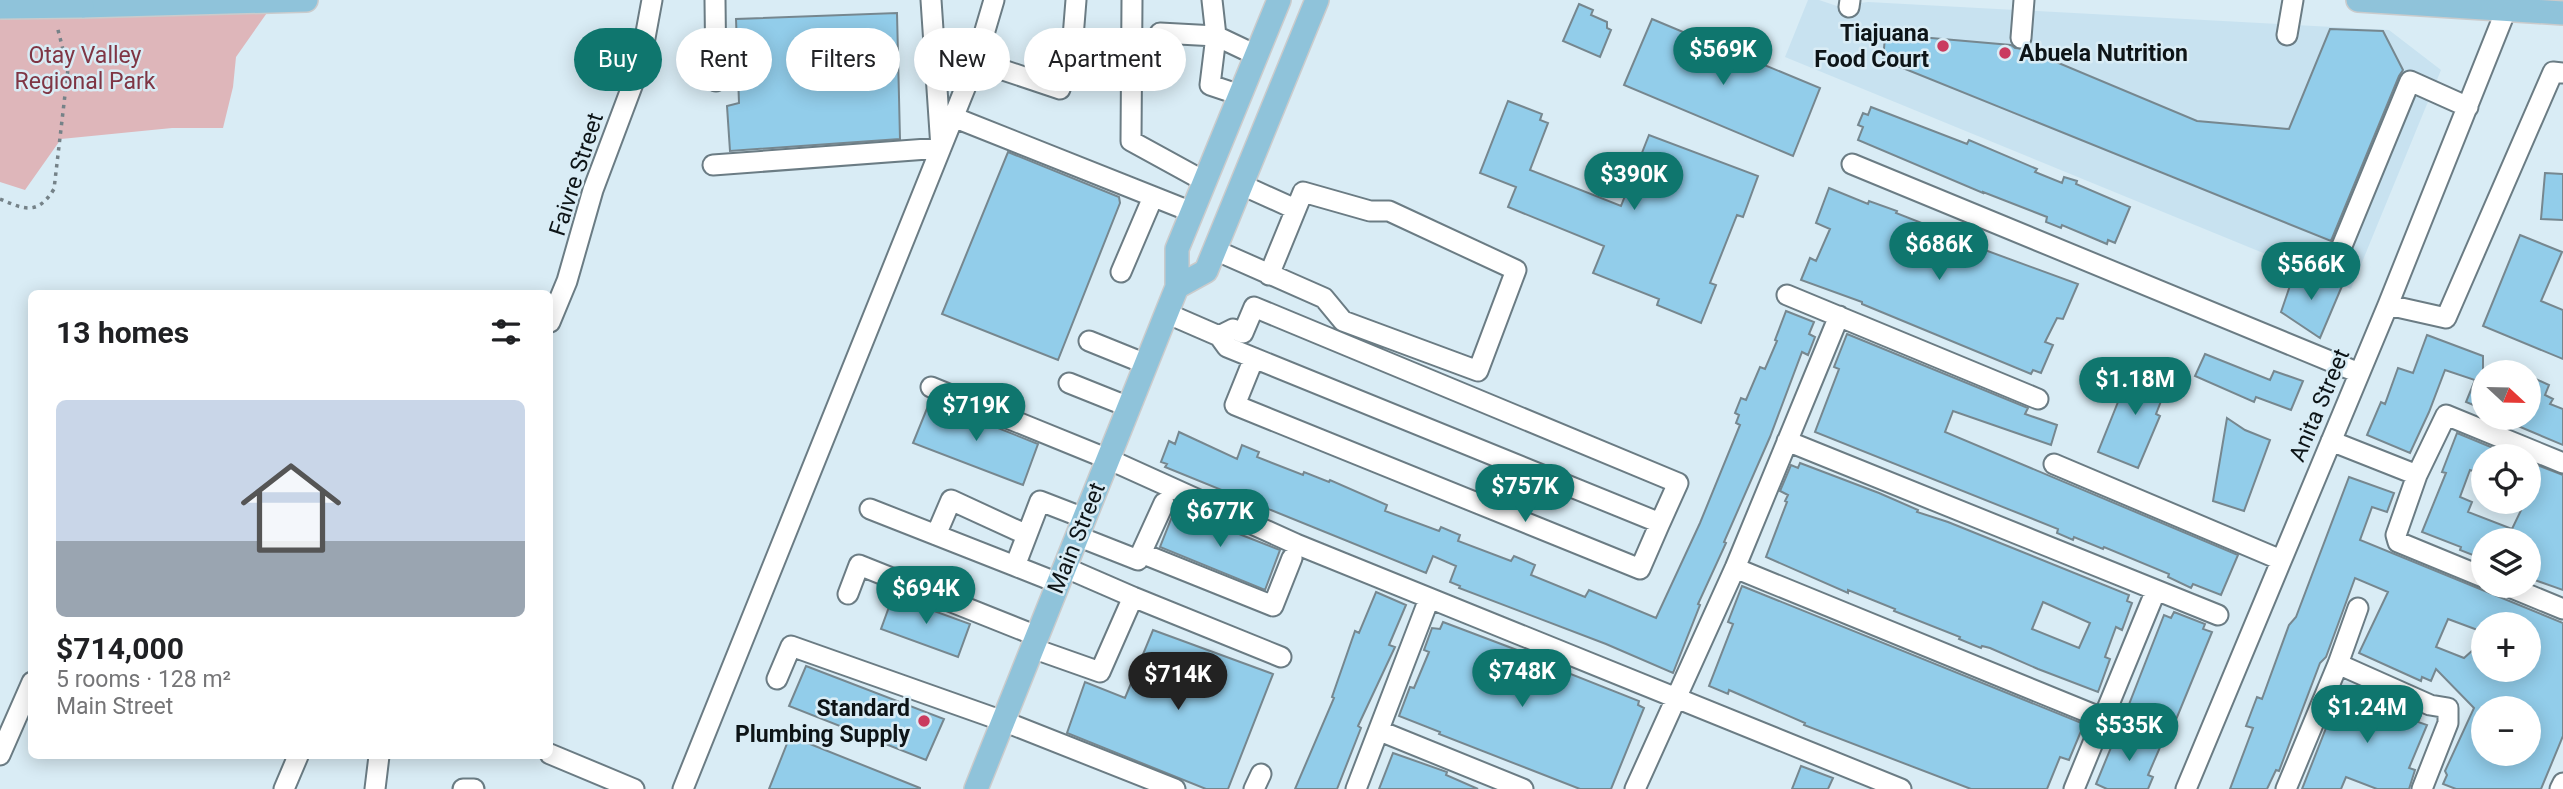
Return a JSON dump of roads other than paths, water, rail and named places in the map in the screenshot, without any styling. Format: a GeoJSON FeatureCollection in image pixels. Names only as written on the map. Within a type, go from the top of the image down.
{"type":"FeatureCollection","features":[{"type":"Feature","properties":{"kind":"main road"},"geometry":{"type":"LineString","coordinates":[[0,7],[306,0]]}},
{"type":"Feature","properties":{"kind":"main road","name":"Main Street"},"geometry":{"type":"LineString","coordinates":[[976,789],[1177,287],[1177,249],[1279,0]]}},
{"type":"Feature","properties":{"kind":"main road"},"geometry":{"type":"LineString","coordinates":[[1177,287],[1206,271],[1317,0]]}},
{"type":"Feature","properties":{"kind":"main road"},"geometry":{"type":"LineString","coordinates":[[2358,0],[2508,5],[2563,13]]}},
{"type":"Feature","properties":{"kind":"street","name":"Faivre Street"},"geometry":{"type":"LineString","coordinates":[[553,314],[566,281],[593,190],[640,65],[652,0]]}},
{"type":"Feature","properties":{"kind":"street"},"geometry":{"type":"LineString","coordinates":[[715,0],[715,28]]}},
{"type":"Feature","properties":{"kind":"street"},"geometry":{"type":"LineString","coordinates":[[931,0],[941,148]]}},
{"type":"Feature","properties":{"kind":"street"},"geometry":{"type":"LineString","coordinates":[[986,28],[994,0]]}},
{"type":"Feature","properties":{"kind":"street"},"geometry":{"type":"LineString","coordinates":[[1010,72],[1060,89],[1072,50],[1076,0]]}},
{"type":"Feature","properties":{"kind":"street"},"geometry":{"type":"LineString","coordinates":[[1132,0],[1131,141],[1204,181]]}},
{"type":"Feature","properties":{"kind":"street"},"geometry":{"type":"LineString","coordinates":[[1212,0],[1216,36],[1210,85],[1240,95]]}},
{"type":"Feature","properties":{"kind":"street"},"geometry":{"type":"LineString","coordinates":[[2021,38],[2024,0]]}},
{"type":"Feature","properties":{"kind":"street"},"geometry":{"type":"LineString","coordinates":[[2287,35],[2293,0]]}},
{"type":"Feature","properties":{"kind":"street","name":"Anita Street"},"geometry":{"type":"LineString","coordinates":[[2186,789],[2388,305],[2508,5]]}},
{"type":"Feature","properties":{"kind":"street"},"geometry":{"type":"LineString","coordinates":[[1186,34],[1216,36],[1256,55]]}},
{"type":"Feature","properties":{"kind":"street"},"geometry":{"type":"LineString","coordinates":[[2388,305],[2446,318],[2553,72],[2563,72]]}},
{"type":"Feature","properties":{"kind":"street"},"geometry":{"type":"LineString","coordinates":[[2337,258],[2410,81],[2468,107]]}},
{"type":"Feature","properties":{"kind":"street"},"geometry":{"type":"LineString","coordinates":[[684,789],[964,91]]}},
{"type":"Feature","properties":{"kind":"street"},"geometry":{"type":"LineString","coordinates":[[953,117],[1192,212]]}},
{"type":"Feature","properties":{"kind":"street"},"geometry":{"type":"LineString","coordinates":[[713,165],[941,148]]}},
{"type":"Feature","properties":{"kind":"street"},"geometry":{"type":"LineString","coordinates":[[1852,164],[2359,373]]}},
{"type":"Feature","properties":{"kind":"street"},"geometry":{"type":"LineString","coordinates":[[1242,185],[1295,209]]}},
{"type":"Feature","properties":{"kind":"street"},"geometry":{"type":"LineString","coordinates":[[1215,250],[1269,275],[1324,298],[1343,321],[1478,371],[1516,270],[1389,211],[1370,211],[1303,192],[1269,275]]}},
{"type":"Feature","properties":{"kind":"street"},"geometry":{"type":"LineString","coordinates":[[1121,272],[1153,197]]}},
{"type":"Feature","properties":{"kind":"street"},"geometry":{"type":"LineString","coordinates":[[1787,295],[2038,398]]}},
{"type":"Feature","properties":{"kind":"street"},"geometry":{"type":"LineString","coordinates":[[1219,336],[1233,329],[1243,333],[1254,307],[1678,483],[1640,569],[1235,405],[1257,365]]}},
{"type":"Feature","properties":{"kind":"street"},"geometry":{"type":"LineString","coordinates":[[1166,313],[1219,336],[1227,347],[1257,365],[1660,523]]}},
{"type":"Feature","properties":{"kind":"street"},"geometry":{"type":"LineString","coordinates":[[1635,789],[1735,568],[1839,316]]}},
{"type":"Feature","properties":{"kind":"street"},"geometry":{"type":"LineString","coordinates":[[1089,341],[1146,364]]}},
{"type":"Feature","properties":{"kind":"street"},"geometry":{"type":"LineString","coordinates":[[1069,383],[1129,407]]}},
{"type":"Feature","properties":{"kind":"street"},"geometry":{"type":"LineString","coordinates":[[931,387],[1108,458],[1296,544],[1901,789]]}},
{"type":"Feature","properties":{"kind":"street"},"geometry":{"type":"LineString","coordinates":[[2471,572],[2399,542],[2396,535],[2417,475],[2446,415],[2563,463]]}},
{"type":"Feature","properties":{"kind":"street"},"geometry":{"type":"LineString","coordinates":[[1787,441],[2218,615]]}},
{"type":"Feature","properties":{"kind":"street"},"geometry":{"type":"LineString","coordinates":[[2331,441],[2417,475]]}},
{"type":"Feature","properties":{"kind":"street"},"geometry":{"type":"LineString","coordinates":[[2054,464],[2281,560]]}},
{"type":"Feature","properties":{"kind":"street"},"geometry":{"type":"LineString","coordinates":[[936,535],[951,500],[1027,535]]}},
{"type":"Feature","properties":{"kind":"street"},"geometry":{"type":"LineString","coordinates":[[1015,566],[1040,501],[1138,560],[1164,503]]}},
{"type":"Feature","properties":{"kind":"street"},"geometry":{"type":"LineString","coordinates":[[870,509],[1015,566],[1061,575],[1133,597],[1281,657]]}},
{"type":"Feature","properties":{"kind":"street"},"geometry":{"type":"LineString","coordinates":[[1141,554],[1273,606],[1292,558]]}},
{"type":"Feature","properties":{"kind":"street"},"geometry":{"type":"LineString","coordinates":[[848,594],[859,565],[1101,672],[1133,597]]}},
{"type":"Feature","properties":{"kind":"street"},"geometry":{"type":"LineString","coordinates":[[1735,568],[2102,718]]}},
{"type":"Feature","properties":{"kind":"street"},"geometry":{"type":"LineString","coordinates":[[2074,789],[2156,590]]}},
{"type":"Feature","properties":{"kind":"street"},"geometry":{"type":"LineString","coordinates":[[1356,789],[1429,598]]}},
{"type":"Feature","properties":{"kind":"street"},"geometry":{"type":"LineString","coordinates":[[2536,598],[2563,609]]}},
{"type":"Feature","properties":{"kind":"street"},"geometry":{"type":"LineString","coordinates":[[2286,789],[2338,664],[2358,608]]}},
{"type":"Feature","properties":{"kind":"street"},"geometry":{"type":"LineString","coordinates":[[777,679],[791,646],[1003,722],[1175,789]]}},
{"type":"Feature","properties":{"kind":"street"},"geometry":{"type":"LineString","coordinates":[[2338,664],[2430,705],[2448,708],[2448,723],[2422,789]]}},
{"type":"Feature","properties":{"kind":"street"},"geometry":{"type":"LineString","coordinates":[[0,755],[28,691]]}},
{"type":"Feature","properties":{"kind":"street"},"geometry":{"type":"LineString","coordinates":[[1380,731],[1524,789]]}},
{"type":"Feature","properties":{"kind":"street"},"geometry":{"type":"LineString","coordinates":[[553,755],[634,789]]}},
{"type":"Feature","properties":{"kind":"street"},"geometry":{"type":"LineString","coordinates":[[284,789],[297,759]]}},
{"type":"Feature","properties":{"kind":"street"},"geometry":{"type":"LineString","coordinates":[[375,789],[379,759]]}},
{"type":"Feature","properties":{"kind":"street"},"geometry":{"type":"LineString","coordinates":[[2560,789],[2563,782]]}},
{"type":"Feature","properties":{"kind":"street"},"geometry":{"type":"LineString","coordinates":[[463,789],[474,789]]}},
{"type":"Feature","properties":{"kind":"place","name":"Tiajuana Food Court"},"geometry":{"type":"Point","coordinates":[1943,46]}},
{"type":"Feature","properties":{"kind":"place","name":"Abuela Nutrition"},"geometry":{"type":"Point","coordinates":[2005,53]}},
{"type":"Feature","properties":{"kind":"place","name":"Standard Plumbing Supply"},"geometry":{"type":"Point","coordinates":[924,721]}},
{"type":"Feature","properties":{"kind":"park label","name":"Otay Valley Regional Park"},"geometry":{"type":"Point","coordinates":[85,68]}}]}
